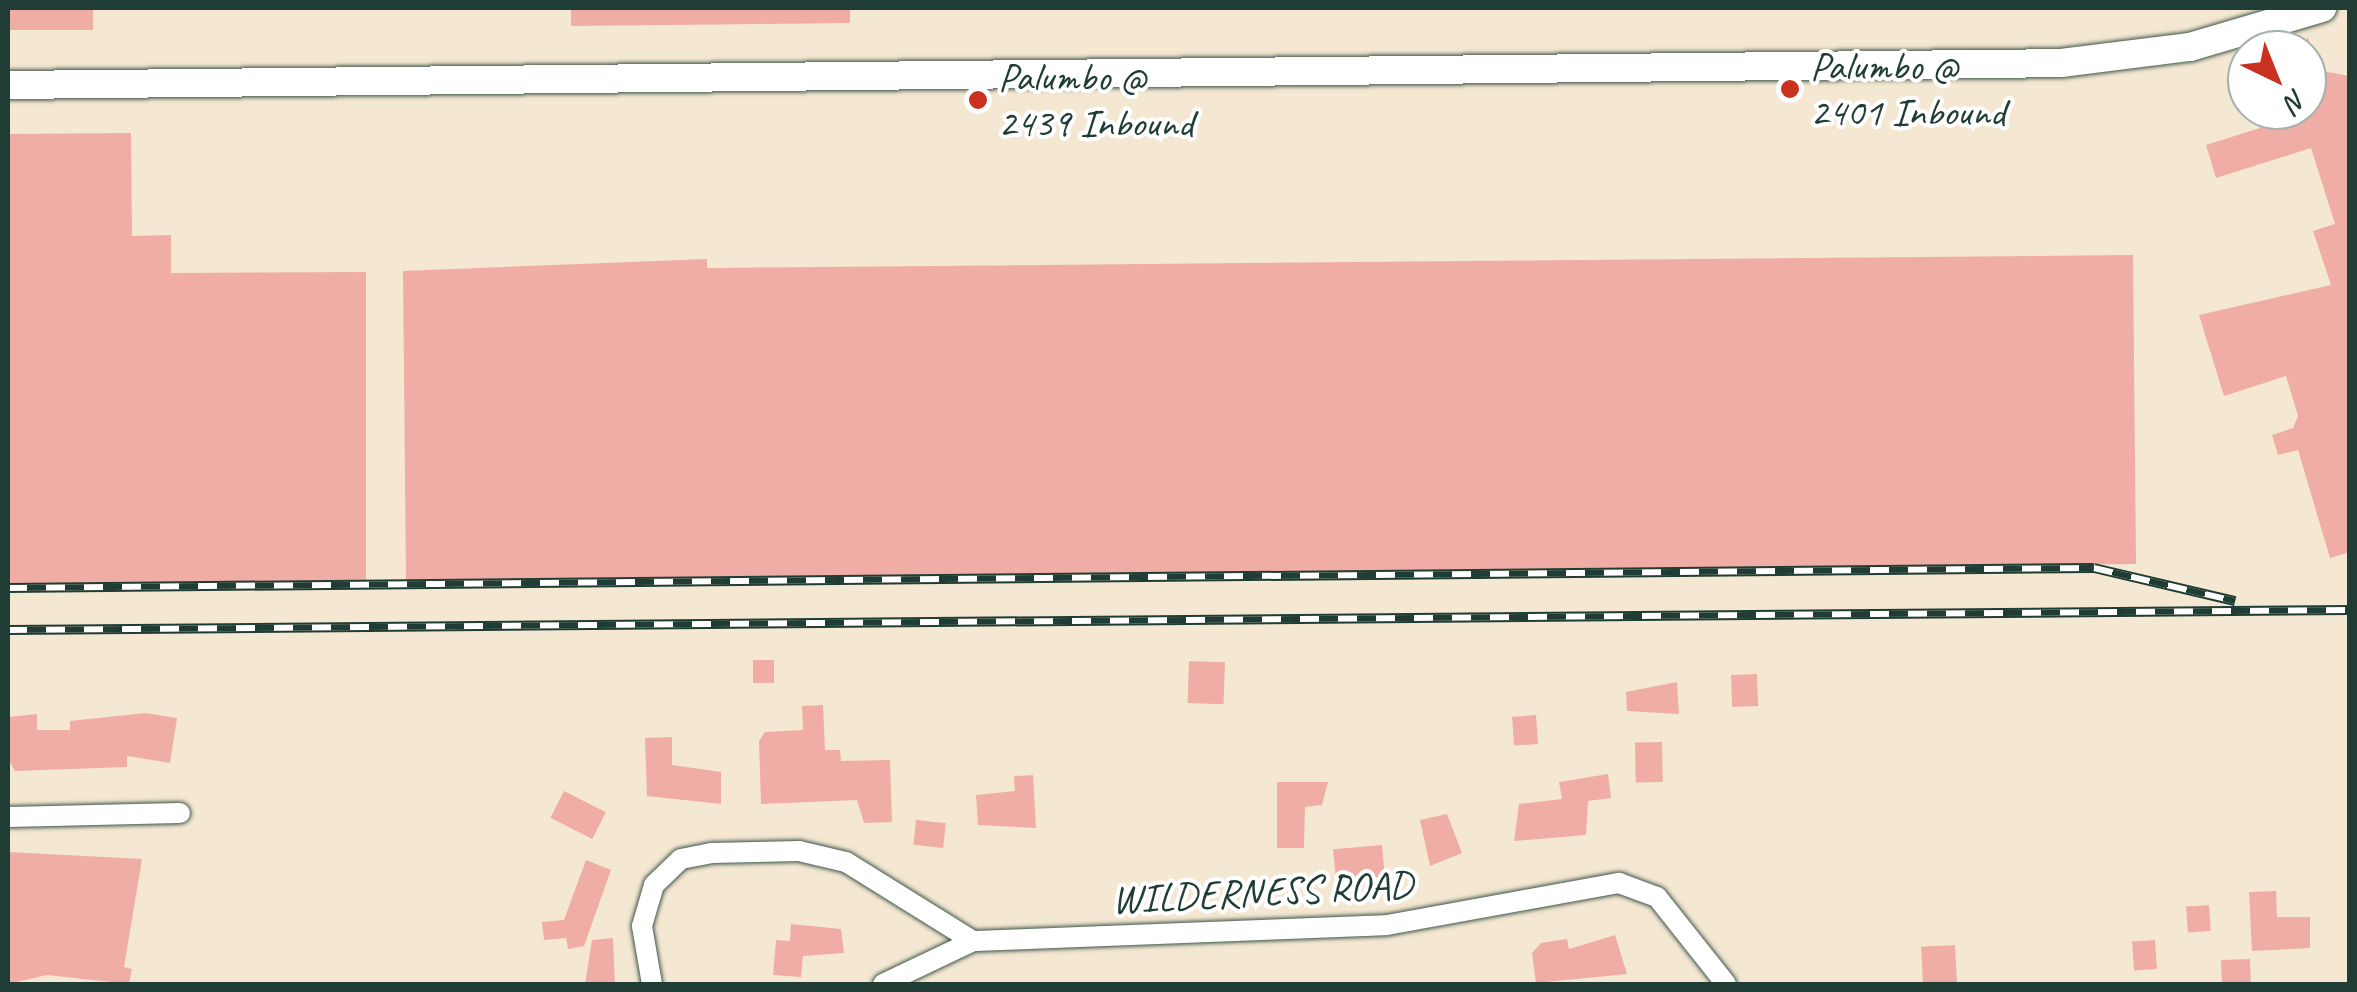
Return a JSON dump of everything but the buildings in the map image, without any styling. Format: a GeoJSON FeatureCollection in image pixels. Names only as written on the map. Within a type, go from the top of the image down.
{"type":"FeatureCollection","features":[{"type":"Feature","properties":{"kind":"street"},"geometry":{"type":"LineString","coordinates":[[8,85],[2061,63],[2217,41],[2322,8]]}},
{"type":"Feature","properties":{"kind":"street"},"geometry":{"type":"LineString","coordinates":[[8,817],[180,813]]}},
{"type":"Feature","properties":{"kind":"street"},"geometry":{"type":"LineString","coordinates":[[652,984],[642,926],[654,885],[681,859],[712,853],[800,851],[846,862],[972,941]]}},
{"type":"Feature","properties":{"kind":"street","name":"WILDERNESS ROAD"},"geometry":{"type":"LineString","coordinates":[[884,984],[972,941],[1387,924],[1631,883],[1681,922],[1726,984]]}},
{"type":"Feature","properties":{"kind":"railway"},"geometry":{"type":"LineString","coordinates":[[8,588],[2094,568],[2235,601]]}},
{"type":"Feature","properties":{"kind":"railway"},"geometry":{"type":"LineString","coordinates":[[8,630],[2350,610]]}},
{"type":"Feature","properties":{"kind":"place","name":"Palumbo @ 2401 Inbound"},"geometry":{"type":"Point","coordinates":[1790,89]}},
{"type":"Feature","properties":{"kind":"place","name":"Palumbo @ 2439 Inbound"},"geometry":{"type":"Point","coordinates":[978,100]}}]}
